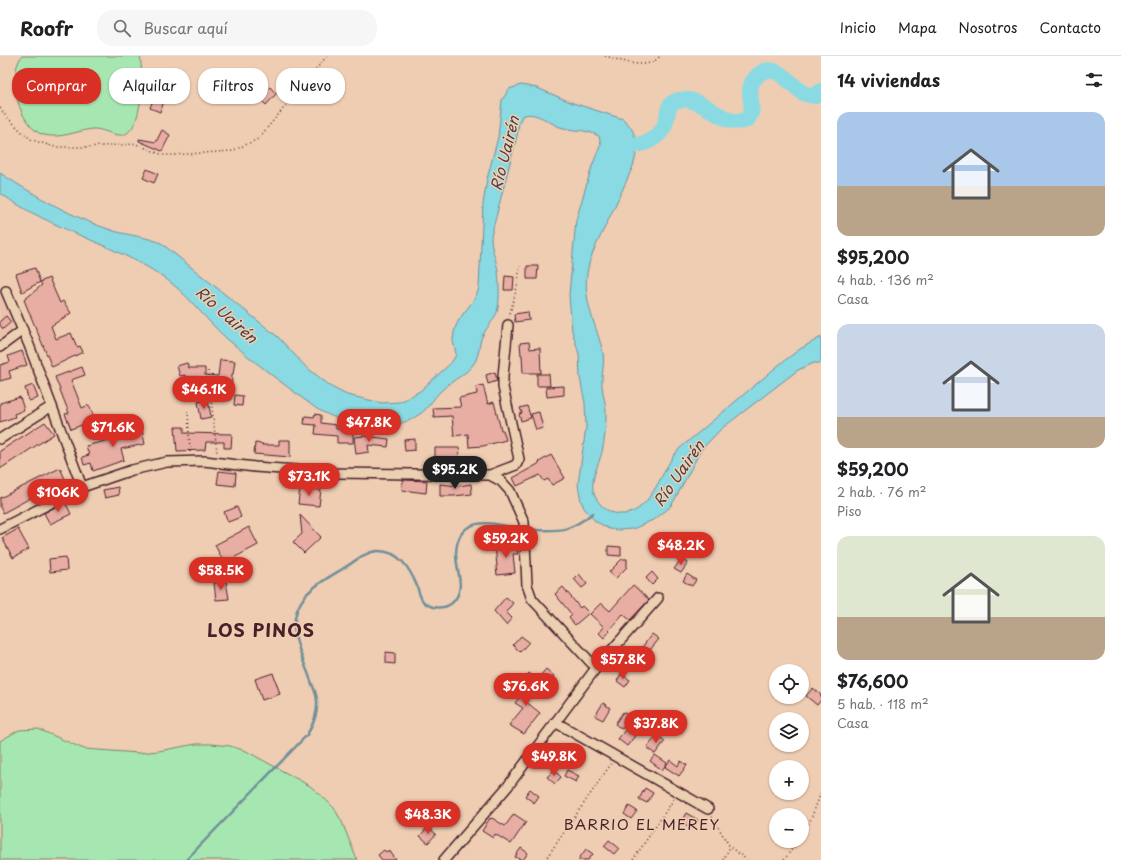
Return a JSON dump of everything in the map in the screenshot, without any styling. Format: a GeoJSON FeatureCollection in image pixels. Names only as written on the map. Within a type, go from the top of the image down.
{"type":"FeatureCollection","features":[{"type":"Feature","properties":{"kind":"street"},"geometry":{"type":"LineString","coordinates":[[6,290],[23,330],[82,488]]}},
{"type":"Feature","properties":{"kind":"street"},"geometry":{"type":"LineString","coordinates":[[0,529],[82,488],[152,465],[167,462],[191,461],[335,473],[490,475],[516,465],[519,459],[503,387],[508,325]]}},
{"type":"Feature","properties":{"kind":"street"},"geometry":{"type":"LineString","coordinates":[[0,347],[23,330]]}},
{"type":"Feature","properties":{"kind":"street"},"geometry":{"type":"LineString","coordinates":[[0,439],[52,406]]}},
{"type":"Feature","properties":{"kind":"street"},"geometry":{"type":"LineString","coordinates":[[490,475],[501,481],[510,491],[524,522],[527,585],[532,599],[596,668]]}},
{"type":"Feature","properties":{"kind":"street"},"geometry":{"type":"LineString","coordinates":[[444,860],[508,786],[596,668],[658,598]]}},
{"type":"Feature","properties":{"kind":"street"},"geometry":{"type":"LineString","coordinates":[[555,722],[708,809]]}},
{"type":"Feature","properties":{"kind":"path"},"geometry":{"type":"LineString","coordinates":[[0,108],[22,132],[32,140],[55,147],[84,147],[128,143],[136,144],[163,155],[232,151],[258,139],[327,56]]}},
{"type":"Feature","properties":{"kind":"path"},"geometry":{"type":"LineString","coordinates":[[604,56],[643,64],[652,63],[660,56]]}},
{"type":"Feature","properties":{"kind":"path"},"geometry":{"type":"LineString","coordinates":[[508,325],[517,287],[520,266]]}},
{"type":"Feature","properties":{"kind":"path"},"geometry":{"type":"LineString","coordinates":[[208,371],[218,463]]}},
{"type":"Feature","properties":{"kind":"path"},"geometry":{"type":"LineString","coordinates":[[188,411],[191,461]]}},
{"type":"Feature","properties":{"kind":"path"},"geometry":{"type":"LineString","coordinates":[[545,860],[616,757]]}},
{"type":"Feature","properties":{"kind":"path"},"geometry":{"type":"LineString","coordinates":[[633,860],[678,792]]}},
{"type":"Feature","properties":{"kind":"path"},"geometry":{"type":"LineString","coordinates":[[809,823],[821,793]]}},
{"type":"Feature","properties":{"kind":"path"},"geometry":{"type":"LineString","coordinates":[[708,809],[730,847],[747,860]]}},
{"type":"Feature","properties":{"kind":"path"},"geometry":{"type":"LineString","coordinates":[[723,860],[730,847]]}},
{"type":"Feature","properties":{"kind":"path"},"geometry":{"type":"LineString","coordinates":[[784,860],[793,848]]}},
{"type":"Feature","properties":{"kind":"shaded area"},"geometry":{"type":"Polygon","coordinates":[[[0,291],[15,328],[0,339],[0,291]]]}},
{"type":"Feature","properties":{"kind":"green space"},"geometry":{"type":"Polygon","coordinates":[[[22,56],[140,56],[141,68],[109,68],[109,104],[139,104],[135,124],[129,131],[122,135],[92,129],[56,136],[44,135],[35,130],[28,123],[19,104],[101,104],[101,68],[16,68],[22,56]]]}},
{"type":"Feature","properties":{"kind":"green space"},"geometry":{"type":"Polygon","coordinates":[[[38,729],[84,749],[139,753],[196,744],[212,744],[230,746],[246,751],[310,786],[323,797],[334,808],[342,822],[357,860],[0,860],[0,741],[19,730],[38,729]]]}},
{"type":"Feature","properties":{"kind":"water","name":"Río Uairén"},"geometry":{"type":"Polygon","coordinates":[[[521,85],[537,88],[573,103],[623,119],[632,129],[636,141],[636,153],[633,166],[594,251],[587,274],[586,285],[591,314],[603,353],[602,389],[606,410],[606,423],[602,452],[594,476],[593,490],[597,500],[604,508],[613,513],[624,514],[634,511],[642,506],[656,488],[679,449],[780,364],[800,349],[821,337],[821,363],[814,363],[798,370],[721,429],[701,450],[669,508],[655,519],[633,529],[609,529],[595,521],[584,508],[578,485],[586,427],[585,403],[580,378],[579,354],[572,331],[569,295],[576,220],[592,166],[601,144],[599,136],[584,131],[560,127],[537,116],[522,116],[491,236],[498,271],[498,308],[495,316],[481,339],[476,360],[465,373],[446,386],[420,414],[408,421],[382,427],[355,424],[317,409],[226,338],[179,290],[162,276],[122,254],[39,217],[0,193],[0,173],[41,198],[85,220],[114,231],[161,243],[278,337],[306,367],[333,388],[347,395],[382,403],[399,402],[420,391],[451,363],[456,355],[453,342],[454,331],[460,318],[473,301],[479,288],[483,204],[487,179],[498,137],[502,100],[509,89],[521,85]]]}},
{"type":"Feature","properties":{"kind":"building"},"geometry":{"type":"Polygon","coordinates":[[[270,87],[276,94],[268,103],[268,89],[270,87]]]}},
{"type":"Feature","properties":{"kind":"building"},"geometry":{"type":"Polygon","coordinates":[[[151,104],[163,104],[160,112],[150,108],[151,104]]]}},
{"type":"Feature","properties":{"kind":"building"},"geometry":{"type":"Polygon","coordinates":[[[162,130],[170,135],[162,151],[139,141],[139,139],[156,142],[162,130]]]}},
{"type":"Feature","properties":{"kind":"building"},"geometry":{"type":"Polygon","coordinates":[[[147,169],[158,174],[154,183],[143,178],[147,169]]]}},
{"type":"Feature","properties":{"kind":"building"},"geometry":{"type":"Polygon","coordinates":[[[527,266],[538,266],[537,279],[527,279],[527,266]]]}},
{"type":"Feature","properties":{"kind":"building"},"geometry":{"type":"Polygon","coordinates":[[[35,268],[40,282],[22,292],[16,274],[35,268]]]}},
{"type":"Feature","properties":{"kind":"building"},"geometry":{"type":"Polygon","coordinates":[[[505,276],[514,277],[513,290],[504,290],[505,276]]]}},
{"type":"Feature","properties":{"kind":"building"},"geometry":{"type":"Polygon","coordinates":[[[49,278],[60,303],[63,301],[71,313],[51,326],[56,339],[71,333],[77,347],[80,346],[83,352],[52,367],[24,300],[42,285],[40,282],[49,278]]]}},
{"type":"Feature","properties":{"kind":"building"},"geometry":{"type":"Polygon","coordinates":[[[528,312],[529,320],[515,322],[514,314],[528,312]]]}},
{"type":"Feature","properties":{"kind":"building"},"geometry":{"type":"Polygon","coordinates":[[[6,316],[11,322],[3,329],[0,325],[0,321],[6,316]]]}},
{"type":"Feature","properties":{"kind":"building"},"geometry":{"type":"Polygon","coordinates":[[[529,342],[530,349],[540,348],[541,373],[523,373],[520,343],[529,342]]]}},
{"type":"Feature","properties":{"kind":"building"},"geometry":{"type":"Polygon","coordinates":[[[22,351],[27,365],[9,371],[11,378],[0,381],[0,365],[10,362],[8,356],[22,351]]]}},
{"type":"Feature","properties":{"kind":"building"},"geometry":{"type":"Polygon","coordinates":[[[220,360],[235,361],[232,374],[231,400],[206,400],[200,377],[185,377],[185,375],[180,376],[177,366],[187,363],[189,368],[205,368],[205,375],[218,376],[220,360]]]}},
{"type":"Feature","properties":{"kind":"building"},"geometry":{"type":"Polygon","coordinates":[[[82,367],[85,375],[71,380],[82,408],[89,405],[95,420],[71,429],[65,414],[69,413],[55,377],[82,367]]]}},
{"type":"Feature","properties":{"kind":"building"},"geometry":{"type":"Polygon","coordinates":[[[495,372],[497,381],[488,384],[486,375],[495,372]]]}},
{"type":"Feature","properties":{"kind":"building"},"geometry":{"type":"Polygon","coordinates":[[[537,374],[549,374],[550,386],[537,386],[537,374]]]}},
{"type":"Feature","properties":{"kind":"building"},"geometry":{"type":"Polygon","coordinates":[[[33,385],[38,398],[29,401],[25,388],[33,385]]]}},
{"type":"Feature","properties":{"kind":"building"},"geometry":{"type":"Polygon","coordinates":[[[483,385],[488,404],[494,402],[501,430],[503,430],[506,440],[483,446],[469,447],[468,434],[454,436],[452,416],[434,417],[433,408],[461,407],[459,398],[477,394],[476,387],[483,385]]]}},
{"type":"Feature","properties":{"kind":"building"},"geometry":{"type":"Polygon","coordinates":[[[564,386],[564,395],[547,397],[546,387],[564,386]]]}},
{"type":"Feature","properties":{"kind":"building"},"geometry":{"type":"Polygon","coordinates":[[[235,395],[243,396],[242,406],[234,405],[235,395]]]}},
{"type":"Feature","properties":{"kind":"building"},"geometry":{"type":"Polygon","coordinates":[[[20,397],[24,410],[14,414],[15,417],[0,422],[0,403],[20,397]]]}},
{"type":"Feature","properties":{"kind":"building"},"geometry":{"type":"Polygon","coordinates":[[[208,400],[211,417],[201,419],[198,402],[208,400]]]}},
{"type":"Feature","properties":{"kind":"building"},"geometry":{"type":"Polygon","coordinates":[[[527,406],[531,418],[521,421],[519,414],[522,413],[520,408],[527,406]]]}},
{"type":"Feature","properties":{"kind":"building"},"geometry":{"type":"Polygon","coordinates":[[[539,412],[543,428],[536,430],[531,414],[539,412]]]}},
{"type":"Feature","properties":{"kind":"building"},"geometry":{"type":"Polygon","coordinates":[[[315,414],[321,415],[321,423],[336,425],[336,429],[353,429],[353,443],[337,443],[337,436],[315,434],[316,425],[304,424],[305,416],[314,417],[315,414]]]}},
{"type":"Feature","properties":{"kind":"building"},"geometry":{"type":"Polygon","coordinates":[[[45,422],[54,434],[0,469],[0,451],[45,422]]]}},
{"type":"Feature","properties":{"kind":"building"},"geometry":{"type":"Polygon","coordinates":[[[141,425],[145,444],[121,449],[124,460],[93,471],[91,463],[84,465],[82,457],[89,455],[86,446],[112,439],[111,432],[141,425]]]}},
{"type":"Feature","properties":{"kind":"building"},"geometry":{"type":"Polygon","coordinates":[[[175,427],[184,427],[184,433],[232,434],[231,448],[224,448],[224,442],[206,442],[205,450],[177,451],[175,427]]]}},
{"type":"Feature","properties":{"kind":"building"},"geometry":{"type":"Polygon","coordinates":[[[365,436],[389,439],[388,447],[368,445],[369,452],[356,454],[354,437],[365,436]]]}},
{"type":"Feature","properties":{"kind":"building"},"geometry":{"type":"Polygon","coordinates":[[[415,439],[415,450],[405,451],[404,440],[415,439]]]}},
{"type":"Feature","properties":{"kind":"building"},"geometry":{"type":"Polygon","coordinates":[[[279,440],[290,440],[290,457],[254,454],[255,443],[263,444],[262,445],[279,445],[279,440]]]}},
{"type":"Feature","properties":{"kind":"building"},"geometry":{"type":"Polygon","coordinates":[[[435,448],[460,448],[459,458],[435,457],[435,448]]]}},
{"type":"Feature","properties":{"kind":"building"},"geometry":{"type":"Polygon","coordinates":[[[551,455],[565,478],[552,485],[548,479],[544,481],[540,475],[517,486],[513,478],[551,455]]]}},
{"type":"Feature","properties":{"kind":"building"},"geometry":{"type":"Polygon","coordinates":[[[60,468],[66,481],[49,488],[3,513],[0,507],[0,498],[60,468]]]}},
{"type":"Feature","properties":{"kind":"building"},"geometry":{"type":"Polygon","coordinates":[[[219,471],[236,473],[235,486],[217,484],[219,471]]]}},
{"type":"Feature","properties":{"kind":"building"},"geometry":{"type":"Polygon","coordinates":[[[403,480],[427,481],[426,493],[402,490],[403,480]]]}},
{"type":"Feature","properties":{"kind":"building"},"geometry":{"type":"Polygon","coordinates":[[[440,484],[458,486],[471,484],[472,494],[440,496],[440,484]]]}},
{"type":"Feature","properties":{"kind":"building"},"geometry":{"type":"Polygon","coordinates":[[[118,487],[119,495],[105,498],[103,490],[118,487]]]}},
{"type":"Feature","properties":{"kind":"building"},"geometry":{"type":"Polygon","coordinates":[[[300,487],[321,490],[319,506],[298,504],[300,487]]]}},
{"type":"Feature","properties":{"kind":"building"},"geometry":{"type":"Polygon","coordinates":[[[65,502],[71,514],[50,524],[44,513],[65,502]]]}},
{"type":"Feature","properties":{"kind":"building"},"geometry":{"type":"Polygon","coordinates":[[[237,507],[241,517],[228,522],[224,512],[237,507]]]}},
{"type":"Feature","properties":{"kind":"building"},"geometry":{"type":"Polygon","coordinates":[[[300,515],[321,537],[304,553],[293,542],[302,534],[300,515]]]}},
{"type":"Feature","properties":{"kind":"building"},"geometry":{"type":"Polygon","coordinates":[[[249,527],[258,545],[224,563],[215,545],[249,527]]]}},
{"type":"Feature","properties":{"kind":"building"},"geometry":{"type":"Polygon","coordinates":[[[18,529],[29,549],[13,558],[2,538],[18,529]]]}},
{"type":"Feature","properties":{"kind":"building"},"geometry":{"type":"Polygon","coordinates":[[[516,544],[518,554],[513,554],[515,573],[497,575],[495,546],[516,544]]]}},
{"type":"Feature","properties":{"kind":"building"},"geometry":{"type":"Polygon","coordinates":[[[608,546],[621,547],[621,556],[608,555],[608,546]]]}},
{"type":"Feature","properties":{"kind":"building"},"geometry":{"type":"Polygon","coordinates":[[[66,557],[67,570],[50,572],[49,559],[66,557]]]}},
{"type":"Feature","properties":{"kind":"building"},"geometry":{"type":"Polygon","coordinates":[[[682,558],[688,563],[681,573],[674,569],[682,558]]]}},
{"type":"Feature","properties":{"kind":"building"},"geometry":{"type":"Polygon","coordinates":[[[622,559],[627,559],[627,567],[616,578],[609,572],[622,559]]]}},
{"type":"Feature","properties":{"kind":"building"},"geometry":{"type":"Polygon","coordinates":[[[652,572],[658,579],[652,585],[646,578],[652,572]]]}},
{"type":"Feature","properties":{"kind":"building"},"geometry":{"type":"Polygon","coordinates":[[[579,574],[587,584],[582,588],[574,579],[579,574]]]}},
{"type":"Feature","properties":{"kind":"building"},"geometry":{"type":"Polygon","coordinates":[[[687,574],[696,580],[692,586],[683,581],[687,574]]]}},
{"type":"Feature","properties":{"kind":"building"},"geometry":{"type":"Polygon","coordinates":[[[226,581],[229,599],[216,600],[214,583],[226,581]]]}},
{"type":"Feature","properties":{"kind":"building"},"geometry":{"type":"Polygon","coordinates":[[[633,585],[649,600],[630,620],[623,614],[604,638],[599,633],[604,627],[590,614],[601,603],[610,611],[633,585]]]}},
{"type":"Feature","properties":{"kind":"building"},"geometry":{"type":"Polygon","coordinates":[[[563,587],[580,608],[582,606],[589,613],[575,625],[569,618],[572,615],[555,594],[563,587]]]}},
{"type":"Feature","properties":{"kind":"building"},"geometry":{"type":"Polygon","coordinates":[[[506,597],[513,603],[506,612],[512,618],[506,625],[494,611],[506,597]]]}},
{"type":"Feature","properties":{"kind":"building"},"geometry":{"type":"Polygon","coordinates":[[[652,634],[659,639],[642,660],[636,655],[652,634]]]}},
{"type":"Feature","properties":{"kind":"building"},"geometry":{"type":"Polygon","coordinates":[[[521,636],[529,642],[520,652],[513,645],[521,636]]]}},
{"type":"Feature","properties":{"kind":"building"},"geometry":{"type":"Polygon","coordinates":[[[386,652],[395,653],[395,664],[386,663],[386,652]]]}},
{"type":"Feature","properties":{"kind":"building"},"geometry":{"type":"Polygon","coordinates":[[[546,669],[554,676],[548,682],[540,676],[546,669]]]}},
{"type":"Feature","properties":{"kind":"building"},"geometry":{"type":"Polygon","coordinates":[[[273,673],[280,694],[262,700],[255,679],[273,673]]]}},
{"type":"Feature","properties":{"kind":"building"},"geometry":{"type":"Polygon","coordinates":[[[529,673],[540,683],[525,701],[540,713],[524,734],[509,725],[523,708],[515,703],[528,687],[521,682],[529,673]]]}},
{"type":"Feature","properties":{"kind":"building"},"geometry":{"type":"Polygon","coordinates":[[[621,674],[630,680],[625,687],[617,681],[621,674]]]}},
{"type":"Feature","properties":{"kind":"building"},"geometry":{"type":"Polygon","coordinates":[[[813,688],[821,695],[821,700],[817,705],[809,698],[809,693],[813,688]]]}},
{"type":"Feature","properties":{"kind":"building"},"geometry":{"type":"Polygon","coordinates":[[[603,703],[610,708],[603,720],[595,716],[603,703]]]}},
{"type":"Feature","properties":{"kind":"building"},"geometry":{"type":"Polygon","coordinates":[[[623,712],[631,717],[622,729],[615,724],[623,712]]]}},
{"type":"Feature","properties":{"kind":"building"},"geometry":{"type":"Polygon","coordinates":[[[626,729],[635,736],[627,746],[618,739],[626,729]]]}},
{"type":"Feature","properties":{"kind":"building"},"geometry":{"type":"Polygon","coordinates":[[[657,735],[665,741],[655,754],[647,748],[657,735]]]}},
{"type":"Feature","properties":{"kind":"building"},"geometry":{"type":"Polygon","coordinates":[[[566,745],[572,749],[570,752],[574,755],[569,764],[561,758],[562,751],[566,745]]]}},
{"type":"Feature","properties":{"kind":"building"},"geometry":{"type":"Polygon","coordinates":[[[655,755],[667,763],[662,770],[650,761],[655,755]]]}},
{"type":"Feature","properties":{"kind":"building"},"geometry":{"type":"Polygon","coordinates":[[[670,760],[678,766],[681,761],[687,765],[679,776],[665,767],[670,760]]]}},
{"type":"Feature","properties":{"kind":"building"},"geometry":{"type":"Polygon","coordinates":[[[554,770],[561,777],[555,784],[547,777],[554,770]]]}},
{"type":"Feature","properties":{"kind":"building"},"geometry":{"type":"Polygon","coordinates":[[[567,770],[579,776],[576,782],[564,776],[567,770]]]}},
{"type":"Feature","properties":{"kind":"building"},"geometry":{"type":"Polygon","coordinates":[[[645,788],[653,793],[647,803],[639,799],[645,788]]]}},
{"type":"Feature","properties":{"kind":"building"},"geometry":{"type":"Polygon","coordinates":[[[530,789],[539,796],[534,803],[525,796],[530,789]]]}},
{"type":"Feature","properties":{"kind":"building"},"geometry":{"type":"Polygon","coordinates":[[[629,806],[637,811],[631,819],[624,814],[629,806]]]}},
{"type":"Feature","properties":{"kind":"building"},"geometry":{"type":"Polygon","coordinates":[[[686,813],[698,820],[693,829],[681,822],[686,813]]]}},
{"type":"Feature","properties":{"kind":"building"},"geometry":{"type":"Polygon","coordinates":[[[422,814],[431,821],[426,827],[417,820],[422,814]]]}},
{"type":"Feature","properties":{"kind":"building"},"geometry":{"type":"Polygon","coordinates":[[[514,814],[526,822],[511,844],[495,834],[493,838],[482,831],[490,818],[505,826],[514,814]]]}},
{"type":"Feature","properties":{"kind":"building"},"geometry":{"type":"Polygon","coordinates":[[[428,827],[436,834],[428,843],[420,836],[428,827]]]}},
{"type":"Feature","properties":{"kind":"building"},"geometry":{"type":"Polygon","coordinates":[[[609,840],[619,848],[614,854],[604,846],[609,840]]]}},
{"type":"Feature","properties":{"kind":"building"},"geometry":{"type":"Polygon","coordinates":[[[521,848],[528,853],[523,860],[515,857],[521,848]]]}},
{"type":"Feature","properties":{"kind":"building"},"geometry":{"type":"Polygon","coordinates":[[[586,849],[593,854],[588,860],[578,860],[586,849]]]}},
{"type":"Feature","properties":{"kind":"building"},"geometry":{"type":"Polygon","coordinates":[[[384,850],[386,852],[389,850],[396,860],[382,860],[378,855],[384,850]]]}},
{"type":"Feature","properties":{"kind":"waterway"},"geometry":{"type":"LineString","coordinates":[[615,147],[638,145],[654,138],[664,127],[670,105],[679,100],[697,102],[730,120],[738,122],[747,120],[752,110],[750,94],[752,83],[762,72],[769,70],[781,74],[803,93],[815,96],[821,91]]}},
{"type":"Feature","properties":{"kind":"waterway"},"geometry":{"type":"LineString","coordinates":[[534,530],[566,529],[572,527],[593,513]]}},
{"type":"Feature","properties":{"kind":"waterway"},"geometry":{"type":"LineString","coordinates":[[186,860],[307,735],[315,719],[317,710],[316,697],[299,650],[294,629],[298,607],[305,596],[323,580],[364,555],[377,551],[392,554],[403,562],[411,573],[422,600],[425,603],[436,608],[444,607],[452,603],[459,592],[460,580],[456,554],[458,542],[462,533],[468,527],[485,523],[515,528]]}},
{"type":"Feature","properties":{"kind":"district","name":"LOS PINOS"},"geometry":{"type":"Point","coordinates":[261,629]}},
{"type":"Feature","properties":{"kind":"district","name":"BARRIO EL MEREY"},"geometry":{"type":"Point","coordinates":[642,823]}}]}
